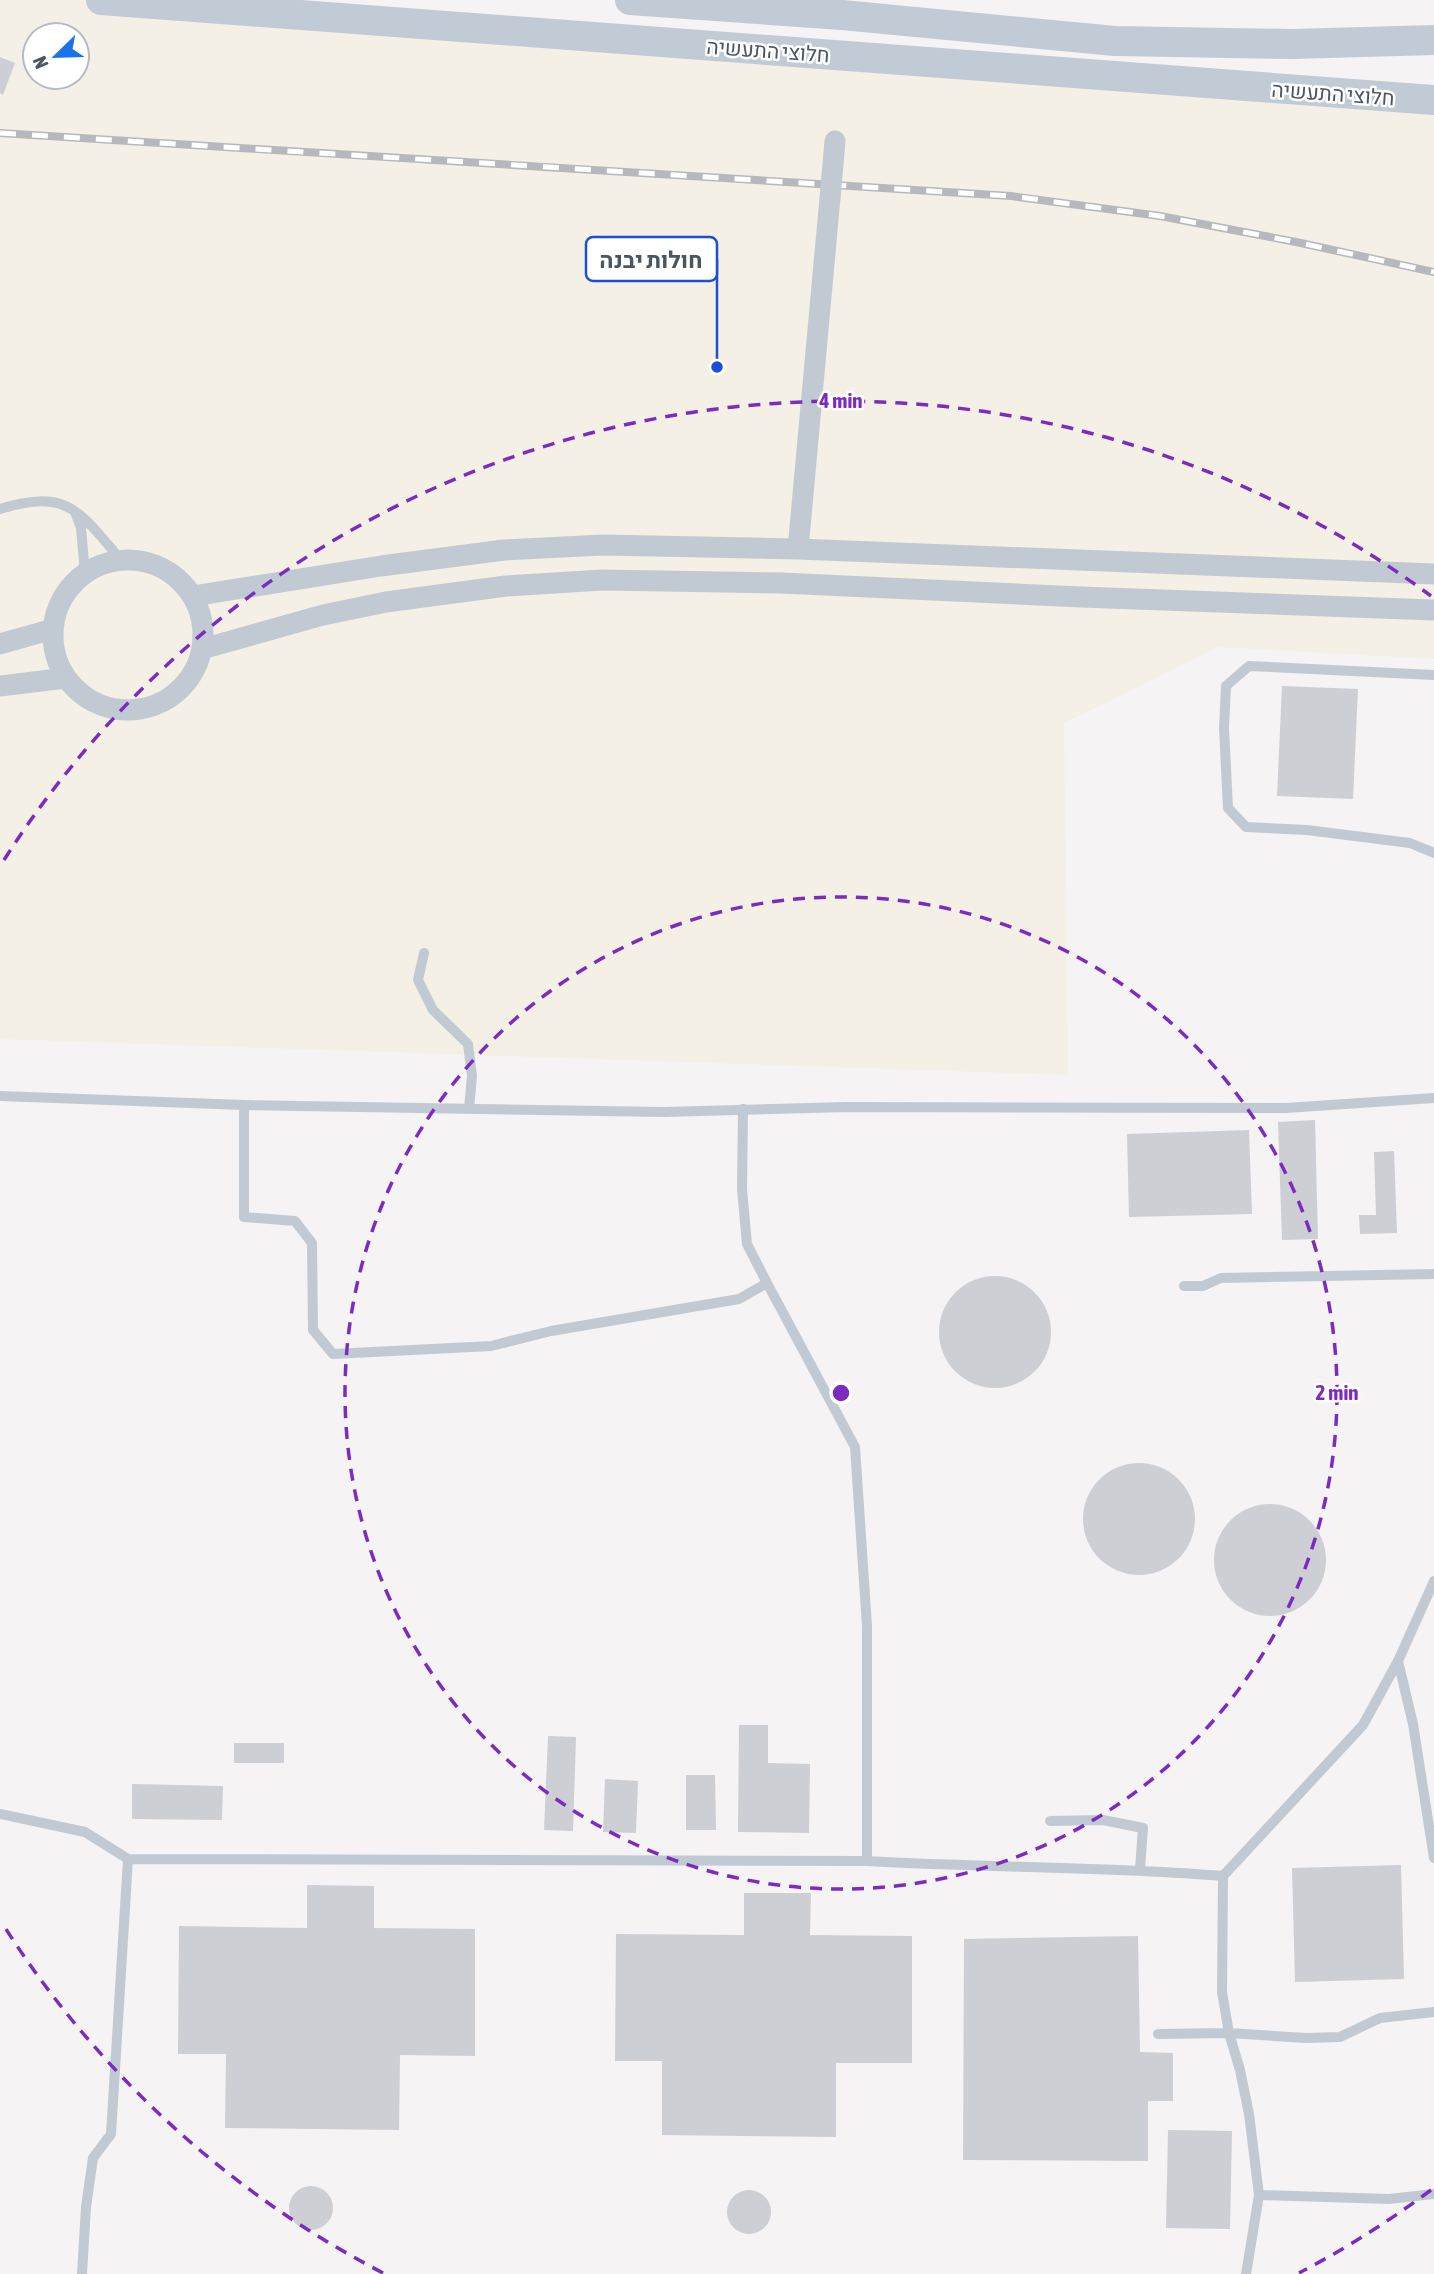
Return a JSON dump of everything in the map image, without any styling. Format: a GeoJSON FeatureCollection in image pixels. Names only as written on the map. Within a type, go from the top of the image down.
{"type":"FeatureCollection","features":[{"type":"Feature","properties":{"kind":"street","name":"חלוצי התעשיה"},"geometry":{"type":"LineString","coordinates":[[101,0],[1434,100]]}},
{"type":"Feature","properties":{"kind":"street","name":"חלוצי התעשיה"},"geometry":{"type":"LineString","coordinates":[[630,0],[842,15],[1115,41],[1292,44],[1434,40]]}},
{"type":"Feature","properties":{"kind":"street"},"geometry":{"type":"LineString","coordinates":[[798,549],[835,142]]}},
{"type":"Feature","properties":{"kind":"street"},"geometry":{"type":"LineString","coordinates":[[192,596],[381,566],[504,550],[603,545],[798,549],[1434,574]]}},
{"type":"Feature","properties":{"kind":"street"},"geometry":{"type":"LineString","coordinates":[[121,560],[157,565],[177,578],[192,596],[202,622],[202,649],[198,663],[182,688],[164,701],[144,709],[129,711],[100,705],[75,689],[66,678],[55,654],[53,629],[60,604],[75,582],[85,573],[109,562],[121,560]]}},
{"type":"Feature","properties":{"kind":"street"},"geometry":{"type":"LineString","coordinates":[[202,649],[323,615],[386,602],[506,586],[603,580],[781,583],[1068,597],[1434,610]]}},
{"type":"Feature","properties":{"kind":"street"},"geometry":{"type":"LineString","coordinates":[[0,644],[53,629]]}},
{"type":"Feature","properties":{"kind":"street"},"geometry":{"type":"LineString","coordinates":[[0,686],[66,678]]}},
{"type":"Feature","properties":{"kind":"lane"},"geometry":{"type":"LineString","coordinates":[[0,509],[26,501],[61,503],[74,509],[93,526],[121,560]]}},
{"type":"Feature","properties":{"kind":"lane"},"geometry":{"type":"LineString","coordinates":[[74,509],[81,528],[85,573]]}},
{"type":"Feature","properties":{"kind":"lane"},"geometry":{"type":"LineString","coordinates":[[1434,675],[1249,666],[1226,685],[1224,728],[1228,808],[1246,827],[1307,830],[1410,843],[1434,853]]}},
{"type":"Feature","properties":{"kind":"lane"},"geometry":{"type":"LineString","coordinates":[[424,953],[418,980],[433,1010],[468,1044],[472,1076],[469,1109]]}},
{"type":"Feature","properties":{"kind":"lane"},"geometry":{"type":"LineString","coordinates":[[0,1096],[244,1105],[664,1112],[846,1107],[1286,1108],[1434,1098]]}},
{"type":"Feature","properties":{"kind":"lane"},"geometry":{"type":"LineString","coordinates":[[244,1105],[244,1217],[295,1221],[312,1243],[313,1330],[333,1354],[491,1346],[551,1331],[739,1299],[768,1283]]}},
{"type":"Feature","properties":{"kind":"lane"},"geometry":{"type":"LineString","coordinates":[[743,1109],[742,1189],[747,1244],[855,1447],[867,1626],[867,1861]]}},
{"type":"Feature","properties":{"kind":"lane"},"geometry":{"type":"LineString","coordinates":[[1184,1286],[1203,1286],[1221,1278],[1434,1274]]}},
{"type":"Feature","properties":{"kind":"lane"},"geometry":{"type":"LineString","coordinates":[[1246,2274],[1259,2195],[1249,2114],[1229,2033],[1223,1992],[1223,1875],[1363,1725],[1398,1661],[1434,1581]]}},
{"type":"Feature","properties":{"kind":"lane"},"geometry":{"type":"LineString","coordinates":[[1398,1661],[1413,1724],[1434,1858]]}},
{"type":"Feature","properties":{"kind":"lane"},"geometry":{"type":"LineString","coordinates":[[0,1814],[85,1832],[128,1859],[867,1861],[1140,1869],[1223,1875]]}},
{"type":"Feature","properties":{"kind":"lane"},"geometry":{"type":"LineString","coordinates":[[1050,1821],[1103,1820],[1143,1828],[1140,1869]]}},
{"type":"Feature","properties":{"kind":"lane"},"geometry":{"type":"LineString","coordinates":[[82,2274],[86,2207],[93,2158],[111,2134],[128,1859]]}},
{"type":"Feature","properties":{"kind":"lane"},"geometry":{"type":"LineString","coordinates":[[1158,2034],[1229,2033],[1306,2038],[1340,2037],[1380,2018],[1434,2012]]}},
{"type":"Feature","properties":{"kind":"lane"},"geometry":{"type":"LineString","coordinates":[[1259,2195],[1390,2199],[1434,2194]]}},
{"type":"Feature","properties":{"kind":"sand"},"geometry":{"type":"Polygon","coordinates":[[[0,0],[137,0],[1434,87],[1434,659],[1218,647],[1064,723],[1068,1075],[0,1039],[0,0]]]}},
{"type":"Feature","properties":{"kind":"building"},"geometry":{"type":"Polygon","coordinates":[[[0,57],[15,63],[3,95],[0,93],[0,57]]]}},
{"type":"Feature","properties":{"kind":"building"},"geometry":{"type":"Polygon","coordinates":[[[1282,686],[1358,689],[1353,799],[1277,796],[1282,686]]]}},
{"type":"Feature","properties":{"kind":"building"},"geometry":{"type":"Polygon","coordinates":[[[1315,1120],[1318,1239],[1282,1240],[1278,1122],[1315,1120]]]}},
{"type":"Feature","properties":{"kind":"building"},"geometry":{"type":"Polygon","coordinates":[[[1249,1130],[1252,1214],[1129,1217],[1127,1134],[1249,1130]]]}},
{"type":"Feature","properties":{"kind":"building"},"geometry":{"type":"Polygon","coordinates":[[[1394,1151],[1397,1233],[1360,1234],[1359,1215],[1376,1215],[1374,1152],[1394,1151]]]}},
{"type":"Feature","properties":{"kind":"building"},"geometry":{"type":"Polygon","coordinates":[[[995,1276],[1016,1280],[1035,1292],[1047,1311],[1051,1332],[1047,1353],[1035,1372],[1016,1384],[995,1388],[974,1384],[955,1372],[943,1353],[939,1332],[943,1311],[955,1292],[974,1280],[995,1276]]]}},
{"type":"Feature","properties":{"kind":"building"},"geometry":{"type":"Polygon","coordinates":[[[1139,1463],[1160,1467],[1179,1479],[1191,1498],[1195,1519],[1191,1540],[1179,1559],[1160,1571],[1139,1575],[1118,1571],[1099,1559],[1087,1540],[1083,1519],[1087,1498],[1099,1479],[1118,1467],[1139,1463]]]}},
{"type":"Feature","properties":{"kind":"building"},"geometry":{"type":"Polygon","coordinates":[[[1270,1504],[1291,1508],[1310,1520],[1322,1539],[1326,1560],[1322,1581],[1310,1600],[1291,1612],[1270,1616],[1249,1612],[1230,1600],[1218,1581],[1214,1560],[1218,1539],[1230,1520],[1249,1508],[1270,1504]]]}},
{"type":"Feature","properties":{"kind":"building"},"geometry":{"type":"Polygon","coordinates":[[[739,1725],[768,1725],[768,1763],[810,1764],[809,1833],[738,1832],[739,1725]]]}},
{"type":"Feature","properties":{"kind":"building"},"geometry":{"type":"Polygon","coordinates":[[[548,1736],[576,1737],[573,1831],[544,1830],[548,1736]]]}},
{"type":"Feature","properties":{"kind":"building"},"geometry":{"type":"Polygon","coordinates":[[[234,1743],[284,1743],[284,1763],[234,1763],[234,1743]]]}},
{"type":"Feature","properties":{"kind":"building"},"geometry":{"type":"Polygon","coordinates":[[[686,1775],[715,1775],[716,1830],[686,1830],[686,1775]]]}},
{"type":"Feature","properties":{"kind":"building"},"geometry":{"type":"Polygon","coordinates":[[[605,1779],[638,1781],[636,1833],[603,1832],[605,1779]]]}},
{"type":"Feature","properties":{"kind":"building"},"geometry":{"type":"Polygon","coordinates":[[[132,1784],[223,1786],[222,1820],[132,1819],[132,1784]]]}},
{"type":"Feature","properties":{"kind":"building"},"geometry":{"type":"Polygon","coordinates":[[[1401,1865],[1404,1979],[1295,1982],[1292,1868],[1401,1865]]]}},
{"type":"Feature","properties":{"kind":"building"},"geometry":{"type":"Polygon","coordinates":[[[307,1885],[374,1886],[374,1928],[475,1929],[475,2056],[400,2055],[399,2130],[225,2128],[226,2054],[178,2054],[179,1926],[307,1928],[307,1885]]]}},
{"type":"Feature","properties":{"kind":"building"},"geometry":{"type":"Polygon","coordinates":[[[744,1893],[811,1893],[810,1935],[912,1936],[912,2063],[836,2063],[836,2137],[662,2135],[662,2061],[615,2061],[616,1934],[744,1935],[744,1893]]]}},
{"type":"Feature","properties":{"kind":"building"},"geometry":{"type":"Polygon","coordinates":[[[1138,1936],[1140,2052],[1173,2053],[1173,2101],[1148,2101],[1148,2161],[963,2160],[964,1939],[1138,1936]]]}},
{"type":"Feature","properties":{"kind":"building"},"geometry":{"type":"Polygon","coordinates":[[[1168,2130],[1232,2131],[1230,2229],[1166,2228],[1168,2130]]]}},
{"type":"Feature","properties":{"kind":"building"},"geometry":{"type":"Polygon","coordinates":[[[311,2186],[327,2192],[333,2208],[327,2224],[311,2230],[295,2224],[289,2208],[295,2192],[311,2186]]]}},
{"type":"Feature","properties":{"kind":"building"},"geometry":{"type":"Polygon","coordinates":[[[749,2190],[764,2197],[771,2212],[764,2227],[749,2234],[734,2227],[727,2212],[734,2197],[749,2190]]]}},
{"type":"Feature","properties":{"kind":"railway"},"geometry":{"type":"LineString","coordinates":[[0,133],[1011,196],[1160,216],[1434,272]]}},
{"type":"Feature","properties":{"kind":"place","name":"חולות יבנה"},"geometry":{"type":"Point","coordinates":[717,367]}}]}
